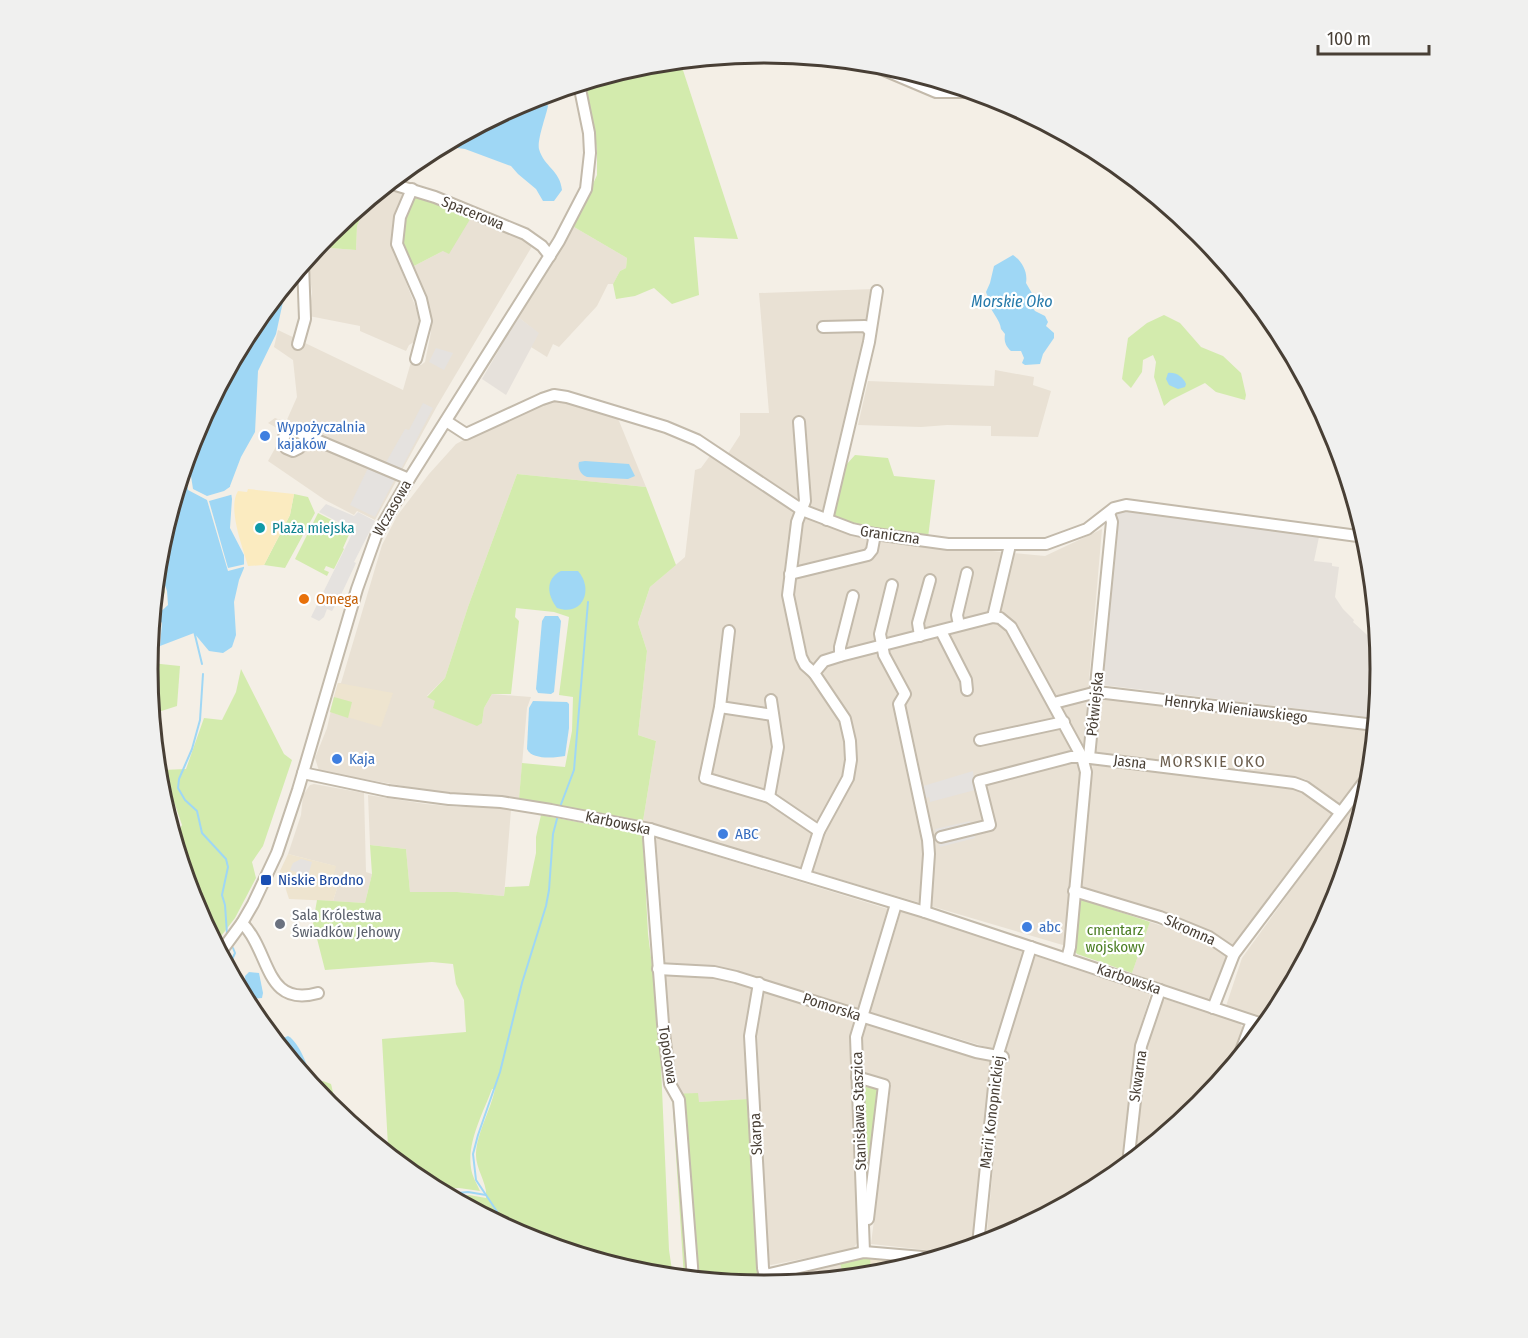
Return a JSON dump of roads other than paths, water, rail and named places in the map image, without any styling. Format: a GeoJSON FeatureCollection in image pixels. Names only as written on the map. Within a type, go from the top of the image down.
{"type":"FeatureCollection","features":[{"type":"Feature","properties":{"kind":"street"},"geometry":{"type":"LineString","coordinates":[[910,82],[936,92],[949,92]]}},
{"type":"Feature","properties":{"kind":"street","name":"Wczasowa"},"geometry":{"type":"LineString","coordinates":[[225,946],[242,924],[278,853],[366,561],[376,536],[409,479],[550,255],[586,189],[590,153],[589,133],[581,92]]}},
{"type":"Feature","properties":{"kind":"street","name":"Spacerowa"},"geometry":{"type":"LineString","coordinates":[[399,185],[525,234],[550,255]]}},
{"type":"Feature","properties":{"kind":"street"},"geometry":{"type":"LineString","coordinates":[[412,189],[400,216],[397,244],[421,299],[426,321],[416,359]]}},
{"type":"Feature","properties":{"kind":"street"},"geometry":{"type":"LineString","coordinates":[[298,344],[305,319],[303,275]]}},
{"type":"Feature","properties":{"kind":"street"},"geometry":{"type":"LineString","coordinates":[[827,520],[877,291]]}},
{"type":"Feature","properties":{"kind":"street"},"geometry":{"type":"LineString","coordinates":[[823,327],[865,326],[870,331]]}},
{"type":"Feature","properties":{"kind":"street","name":"Graniczna"},"geometry":{"type":"LineString","coordinates":[[446,421],[466,434],[542,399],[554,395],[567,397],[666,427],[697,440],[802,510],[827,520],[875,534],[948,544],[1046,544],[1070,537],[1098,522],[1114,508],[1126,505],[1354,536]]}},
{"type":"Feature","properties":{"kind":"street"},"geometry":{"type":"LineString","coordinates":[[799,422],[805,501],[797,522],[788,595],[801,657],[845,719],[851,760],[848,778],[819,831],[805,875]]}},
{"type":"Feature","properties":{"kind":"street"},"geometry":{"type":"LineString","coordinates":[[307,436],[409,479]]}},
{"type":"Feature","properties":{"kind":"street","name":"Półwiejska"},"geometry":{"type":"LineString","coordinates":[[1067,958],[1070,947],[1086,772],[1085,757],[1097,692],[1112,532],[1109,513]]}},
{"type":"Feature","properties":{"kind":"street"},"geometry":{"type":"LineString","coordinates":[[790,574],[868,555],[872,550],[875,534]]}},
{"type":"Feature","properties":{"kind":"street"},"geometry":{"type":"LineString","coordinates":[[993,617],[1010,545]]}},
{"type":"Feature","properties":{"kind":"street"},"geometry":{"type":"LineString","coordinates":[[959,625],[957,615],[967,573]]}},
{"type":"Feature","properties":{"kind":"street"},"geometry":{"type":"LineString","coordinates":[[920,636],[918,623],[930,580]]}},
{"type":"Feature","properties":{"kind":"street"},"geometry":{"type":"LineString","coordinates":[[892,585],[880,634],[881,645],[905,694],[898,704],[929,854],[924,912]]}},
{"type":"Feature","properties":{"kind":"street"},"geometry":{"type":"LineString","coordinates":[[840,656],[840,647],[853,596]]}},
{"type":"Feature","properties":{"kind":"street"},"geometry":{"type":"LineString","coordinates":[[814,673],[824,661],[840,656],[959,625],[993,617],[1000,618],[1011,627],[1085,757]]}},
{"type":"Feature","properties":{"kind":"street"},"geometry":{"type":"LineString","coordinates":[[729,631],[720,706],[705,778],[769,797],[819,831]]}},
{"type":"Feature","properties":{"kind":"street"},"geometry":{"type":"LineString","coordinates":[[941,631],[966,680],[967,690]]}},
{"type":"Feature","properties":{"kind":"street"},"geometry":{"type":"LineString","coordinates":[[1054,703],[1097,692]]}},
{"type":"Feature","properties":{"kind":"street","name":"Henryka Wieniawskiego"},"geometry":{"type":"LineString","coordinates":[[1097,692],[1367,724]]}},
{"type":"Feature","properties":{"kind":"street"},"geometry":{"type":"LineString","coordinates":[[769,797],[778,747],[771,700]]}},
{"type":"Feature","properties":{"kind":"street"},"geometry":{"type":"LineString","coordinates":[[720,706],[773,715]]}},
{"type":"Feature","properties":{"kind":"street"},"geometry":{"type":"LineString","coordinates":[[980,740],[1064,722]]}},
{"type":"Feature","properties":{"kind":"street","name":"Jasna"},"geometry":{"type":"LineString","coordinates":[[941,837],[990,825],[979,781],[1071,758],[1085,757],[1294,783],[1305,787],[1340,812]]}},
{"type":"Feature","properties":{"kind":"street","name":"Karbowska"},"geometry":{"type":"LineString","coordinates":[[303,773],[388,791],[448,799],[501,802],[650,829],[924,912],[1256,1022]]}},
{"type":"Feature","properties":{"kind":"street"},"geometry":{"type":"LineString","coordinates":[[1213,1008],[1234,954],[1357,790]]}},
{"type":"Feature","properties":{"kind":"street","name":"Topolowa"},"geometry":{"type":"LineString","coordinates":[[650,829],[658,969],[670,1084],[679,1100],[692,1271]]}},
{"type":"Feature","properties":{"kind":"street","name":"Skromna"},"geometry":{"type":"LineString","coordinates":[[1074,891],[1160,917],[1209,937],[1234,954]]}},
{"type":"Feature","properties":{"kind":"street","name":"Stanisława Staszica"},"geometry":{"type":"LineString","coordinates":[[864,1252],[856,1037],[896,904]]}},
{"type":"Feature","properties":{"kind":"street"},"geometry":{"type":"LineString","coordinates":[[242,924],[251,932],[273,980],[284,993],[299,996],[318,993]]}},
{"type":"Feature","properties":{"kind":"street","name":"Marii Konopnickiej"},"geometry":{"type":"LineString","coordinates":[[979,1235],[1000,1057],[1031,947]]}},
{"type":"Feature","properties":{"kind":"street","name":"Pomorska"},"geometry":{"type":"LineString","coordinates":[[658,969],[714,972],[759,983],[861,1017],[1000,1057]]}},
{"type":"Feature","properties":{"kind":"street","name":"Skarpa"},"geometry":{"type":"LineString","coordinates":[[759,983],[750,1036],[766,1275]]}},
{"type":"Feature","properties":{"kind":"street","name":"Skwarna"},"geometry":{"type":"LineString","coordinates":[[1132,1151],[1141,1046],[1160,990]]}},
{"type":"Feature","properties":{"kind":"street"},"geometry":{"type":"LineString","coordinates":[[1247,1036],[1252,1021]]}},
{"type":"Feature","properties":{"kind":"street"},"geometry":{"type":"LineString","coordinates":[[857,1077],[884,1085],[864,1252]]}},
{"type":"Feature","properties":{"kind":"street"},"geometry":{"type":"LineString","coordinates":[[785,1274],[864,1252],[912,1256]]}},
{"type":"Feature","properties":{"kind":"water"},"geometry":{"type":"Polygon","coordinates":[[[547,103],[539,149],[561,183],[562,190],[554,201],[543,201],[536,189],[511,166],[465,149],[455,148],[496,125],[547,103]]]}},
{"type":"Feature","properties":{"kind":"water","name":"Morskie Oko"},"geometry":{"type":"Polygon","coordinates":[[[1013,255],[1025,271],[1026,283],[1033,295],[1032,307],[1045,316],[1048,322],[1046,326],[1054,333],[1054,338],[1043,354],[1040,364],[1025,365],[1022,363],[1024,358],[1021,351],[1011,351],[1007,347],[1005,334],[991,309],[986,292],[994,266],[1013,255]]]}},
{"type":"Feature","properties":{"kind":"water"},"geometry":{"type":"Polygon","coordinates":[[[283,299],[276,334],[258,371],[255,432],[241,457],[230,486],[232,499],[230,528],[244,555],[244,568],[234,602],[236,635],[232,647],[223,653],[209,651],[194,633],[160,646],[161,612],[168,605],[164,583],[179,512],[204,437],[239,366],[283,299]]]}},
{"type":"Feature","properties":{"kind":"water"},"geometry":{"type":"Polygon","coordinates":[[[1168,373],[1181,377],[1186,384],[1185,387],[1178,389],[1169,385],[1166,379],[1168,373]]]}},
{"type":"Feature","properties":{"kind":"water"},"geometry":{"type":"Polygon","coordinates":[[[579,462],[629,464],[635,476],[628,479],[587,477],[581,473],[579,467],[579,462]]]}},
{"type":"Feature","properties":{"kind":"water"},"geometry":{"type":"Polygon","coordinates":[[[561,571],[578,571],[583,578],[585,593],[583,600],[574,609],[557,608],[551,598],[550,583],[552,578],[561,571]]]}},
{"type":"Feature","properties":{"kind":"water"},"geometry":{"type":"Polygon","coordinates":[[[545,616],[558,616],[561,621],[554,692],[551,694],[538,693],[536,689],[542,621],[545,616]]]}},
{"type":"Feature","properties":{"kind":"water"},"geometry":{"type":"Polygon","coordinates":[[[533,701],[567,702],[569,704],[569,728],[565,756],[538,757],[527,749],[529,708],[533,701]]]}},
{"type":"Feature","properties":{"kind":"water"},"geometry":{"type":"Polygon","coordinates":[[[249,972],[259,973],[262,998],[255,999],[245,982],[245,976],[249,972]]]}},
{"type":"Feature","properties":{"kind":"water"},"geometry":{"type":"Polygon","coordinates":[[[288,1036],[292,1039],[303,1055],[308,1069],[308,1069],[283,1038],[288,1036]]]}},
{"type":"Feature","properties":{"kind":"waterway"},"geometry":{"type":"LineString","coordinates":[[560,807],[574,770],[588,602]]}},
{"type":"Feature","properties":{"kind":"waterway"},"geometry":{"type":"LineString","coordinates":[[194,631],[202,664]]}},
{"type":"Feature","properties":{"kind":"waterway"},"geometry":{"type":"LineString","coordinates":[[203,674],[200,720],[192,749],[179,779],[178,788],[185,800],[197,811],[202,833],[226,859],[228,867],[222,895],[227,934]]}},
{"type":"Feature","properties":{"kind":"waterway"},"geometry":{"type":"LineString","coordinates":[[499,1214],[476,1180],[473,1154],[500,1072],[522,983],[546,906],[553,834],[558,815]]}},
{"type":"Feature","properties":{"kind":"waterway"},"geometry":{"type":"LineString","coordinates":[[232,959],[235,953],[233,948]]}},
{"type":"Feature","properties":{"kind":"waterway"},"geometry":{"type":"LineString","coordinates":[[459,1193],[486,1195]]}},
{"type":"Feature","properties":{"kind":"place","name":"Wypożyczalnia kajaków"},"geometry":{"type":"Point","coordinates":[265,436]}},
{"type":"Feature","properties":{"kind":"place","name":"Plaża miejska"},"geometry":{"type":"Point","coordinates":[260,528]}},
{"type":"Feature","properties":{"kind":"place","name":"Omega"},"geometry":{"type":"Point","coordinates":[304,599]}},
{"type":"Feature","properties":{"kind":"place","name":"Kaja"},"geometry":{"type":"Point","coordinates":[337,759]}},
{"type":"Feature","properties":{"kind":"place","name":"ABC"},"geometry":{"type":"Point","coordinates":[723,834]}},
{"type":"Feature","properties":{"kind":"place","name":"Niskie Brodno"},"geometry":{"type":"Point","coordinates":[266,880]}},
{"type":"Feature","properties":{"kind":"place","name":"Sala Królestwa Świadków Jehowy"},"geometry":{"type":"Point","coordinates":[280,924]}},
{"type":"Feature","properties":{"kind":"place","name":"abc"},"geometry":{"type":"Point","coordinates":[1027,927]}},
{"type":"Feature","properties":{"kind":"district","name":"MORSKIE OKO"},"geometry":{"type":"Point","coordinates":[1213,761]}},
{"type":"Feature","properties":{"kind":"park label","name":"cmentarz wojskowy"},"geometry":{"type":"Point","coordinates":[1115,938]}}]}
